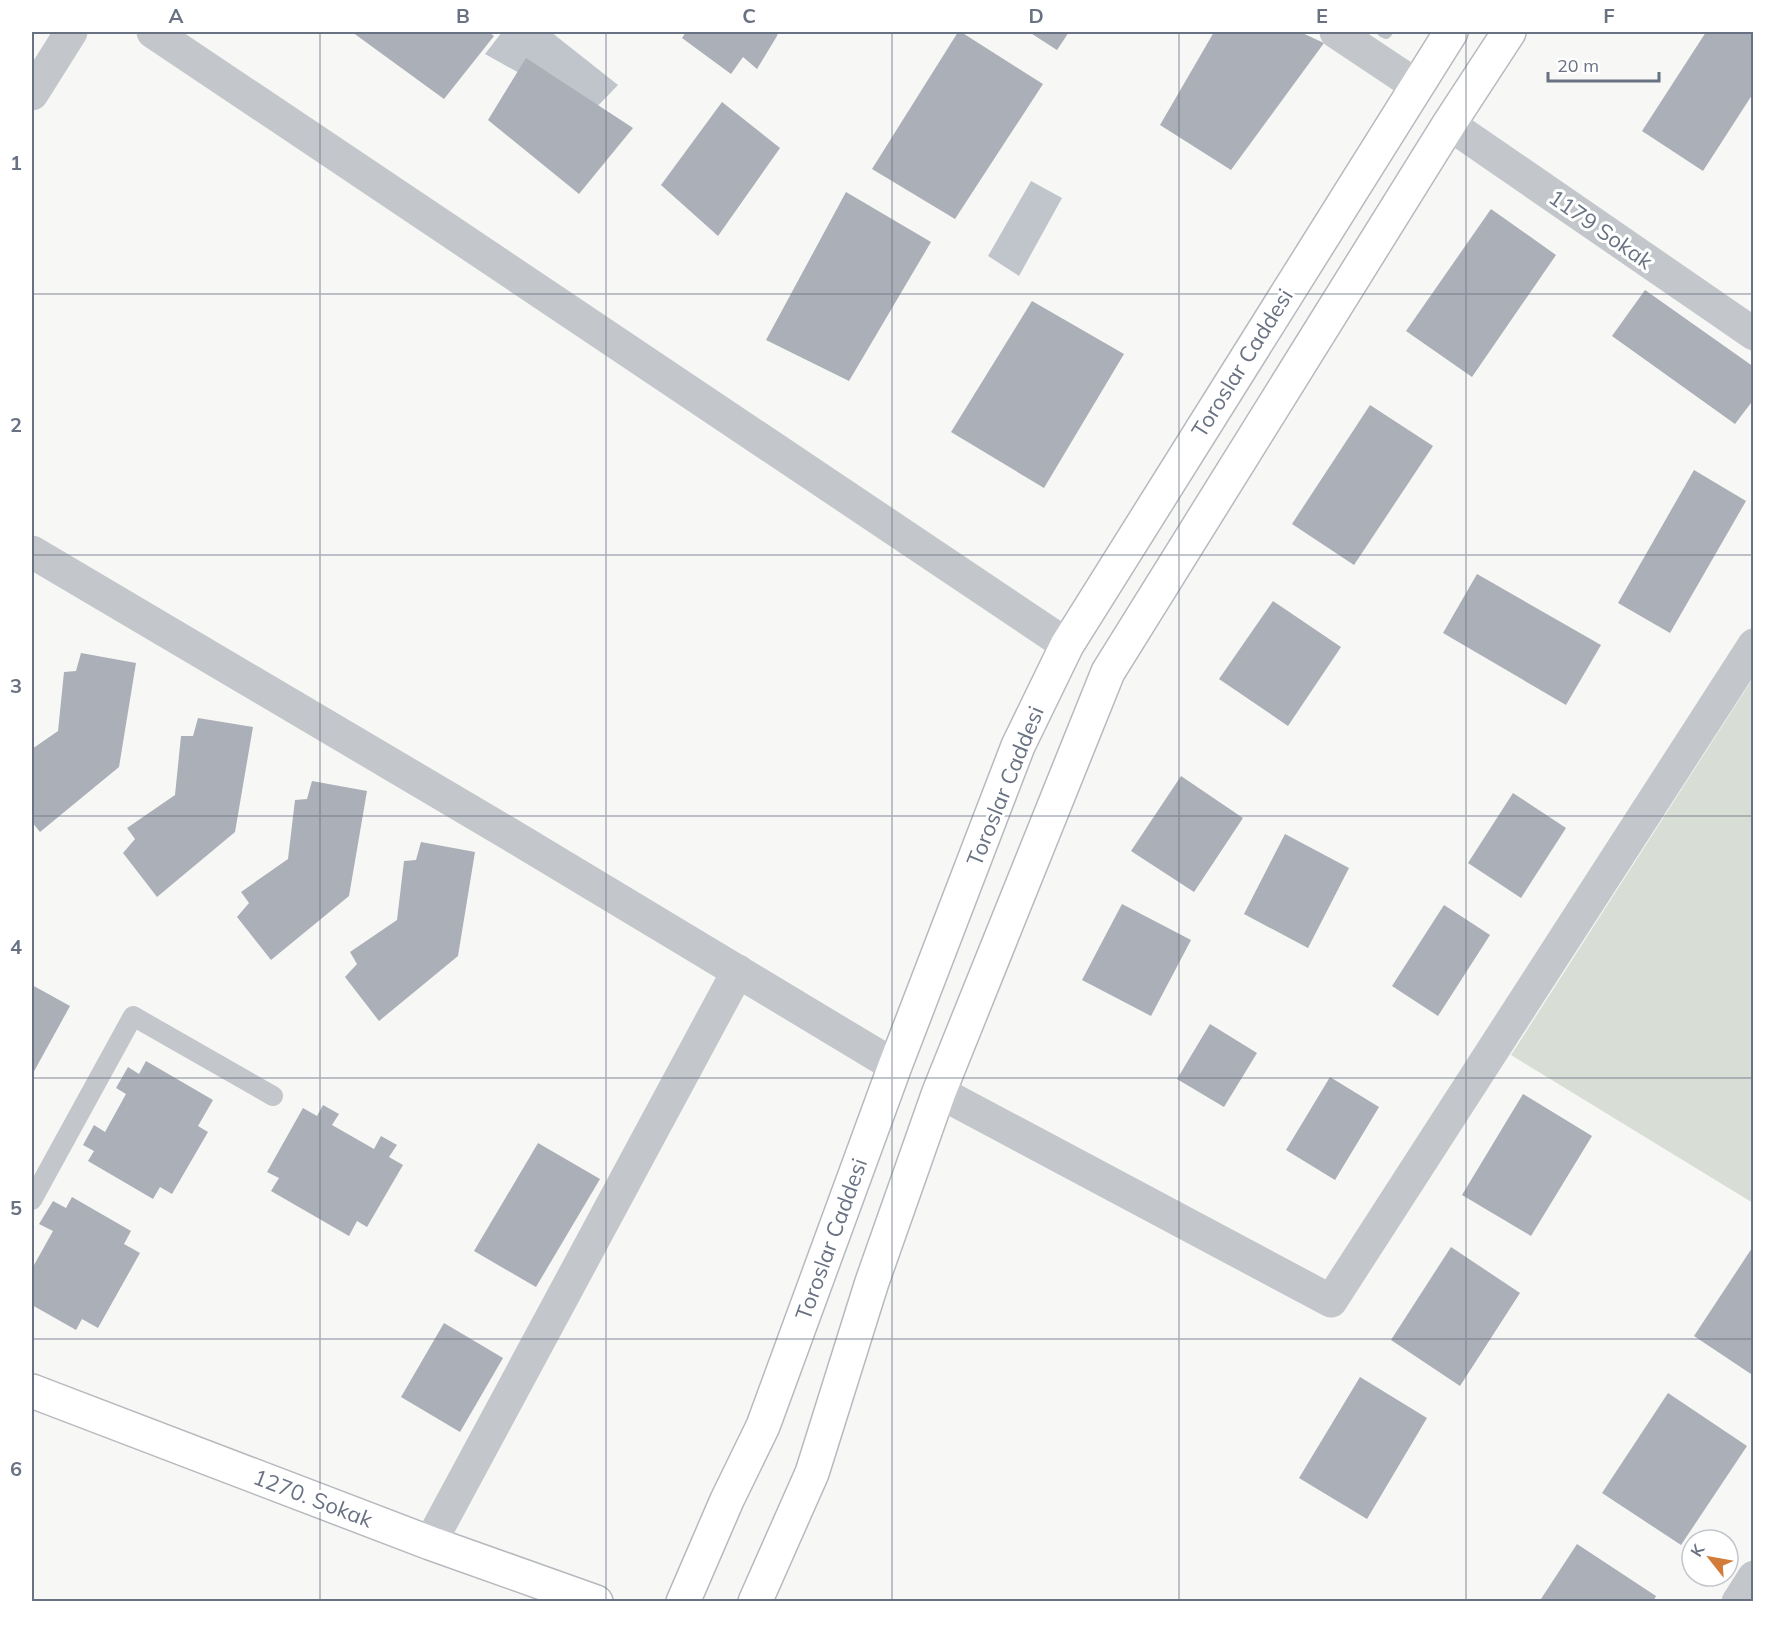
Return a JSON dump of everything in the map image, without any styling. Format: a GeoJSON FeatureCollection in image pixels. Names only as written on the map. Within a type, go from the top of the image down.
{"type":"FeatureCollection","features":[{"type":"Feature","properties":{"kind":"street"},"geometry":{"type":"LineString","coordinates":[[32,94],[71,32]]}},
{"type":"Feature","properties":{"kind":"street"},"geometry":{"type":"LineString","coordinates":[[153,32],[1108,672]]}},
{"type":"Feature","properties":{"kind":"street"},"geometry":{"type":"LineString","coordinates":[[1336,32],[1417,86]]}},
{"type":"Feature","properties":{"kind":"street","name":"Toroslar Caddesi"},"geometry":{"type":"LineString","coordinates":[[683,1602],[727,1500],[763,1426],[895,1066],[1018,746],[1067,645],[1451,32]]}},
{"type":"Feature","properties":{"kind":"street"},"geometry":{"type":"LineString","coordinates":[[755,1602],[812,1473],[873,1282],[939,1092],[1108,672],[1449,124],[1509,32]]}},
{"type":"Feature","properties":{"kind":"street","name":"1179 Sokak"},"geometry":{"type":"LineString","coordinates":[[1449,124],[1754,334]]}},
{"type":"Feature","properties":{"kind":"street"},"geometry":{"type":"LineString","coordinates":[[32,552],[511,835],[895,1066]]}},
{"type":"Feature","properties":{"kind":"street"},"geometry":{"type":"LineString","coordinates":[[939,1092],[1331,1301],[1754,645]]}},
{"type":"Feature","properties":{"kind":"street"},"geometry":{"type":"LineString","coordinates":[[430,1543],[738,971]]}},
{"type":"Feature","properties":{"kind":"street","name":"1270. Sokak"},"geometry":{"type":"LineString","coordinates":[[32,1391],[430,1543],[596,1602]]}},
{"type":"Feature","properties":{"kind":"street"},"geometry":{"type":"LineString","coordinates":[[1738,1602],[1754,1577]]}},
{"type":"Feature","properties":{"kind":"lane"},"geometry":{"type":"LineString","coordinates":[[32,1200],[133,1016],[273,1096]]}},
{"type":"Feature","properties":{"kind":"shaded area"},"geometry":{"type":"Polygon","coordinates":[[[502,32],[551,32],[618,85],[591,113],[485,54],[502,32]]]}},
{"type":"Feature","properties":{"kind":"shaded area"},"geometry":{"type":"Polygon","coordinates":[[[1031,181],[1062,198],[1019,276],[988,256],[1031,181]]]}},
{"type":"Feature","properties":{"kind":"shaded area"},"geometry":{"type":"Polygon","coordinates":[[[1753,678],[1753,1203],[1511,1055],[1753,678]]]}},
{"type":"Feature","properties":{"kind":"building"},"geometry":{"type":"Polygon","coordinates":[[[352,32],[489,32],[494,36],[444,99],[352,32]]]}},
{"type":"Feature","properties":{"kind":"building"},"geometry":{"type":"Polygon","coordinates":[[[686,32],[778,32],[757,69],[743,57],[731,74],[682,38],[686,32]]]}},
{"type":"Feature","properties":{"kind":"building"},"geometry":{"type":"Polygon","coordinates":[[[958,32],[1043,84],[955,219],[872,169],[958,32]]]}},
{"type":"Feature","properties":{"kind":"building"},"geometry":{"type":"Polygon","coordinates":[[[1029,32],[1069,32],[1057,50],[1029,32]]]}},
{"type":"Feature","properties":{"kind":"building"},"geometry":{"type":"Polygon","coordinates":[[[1214,32],[1300,32],[1324,43],[1231,170],[1160,125],[1214,32]]]}},
{"type":"Feature","properties":{"kind":"building"},"geometry":{"type":"Polygon","coordinates":[[[1706,32],[1754,32],[1754,92],[1703,171],[1642,131],[1706,32]]]}},
{"type":"Feature","properties":{"kind":"building"},"geometry":{"type":"Polygon","coordinates":[[[526,58],[633,128],[579,194],[488,120],[526,58]]]}},
{"type":"Feature","properties":{"kind":"building"},"geometry":{"type":"Polygon","coordinates":[[[722,102],[780,148],[718,236],[661,185],[722,102]]]}},
{"type":"Feature","properties":{"kind":"building"},"geometry":{"type":"Polygon","coordinates":[[[846,192],[931,242],[849,381],[766,340],[846,192]]]}},
{"type":"Feature","properties":{"kind":"building"},"geometry":{"type":"Polygon","coordinates":[[[1491,209],[1556,255],[1472,377],[1406,331],[1491,209]]]}},
{"type":"Feature","properties":{"kind":"building"},"geometry":{"type":"Polygon","coordinates":[[[1645,290],[1754,367],[1754,399],[1735,424],[1612,336],[1645,290]]]}},
{"type":"Feature","properties":{"kind":"building"},"geometry":{"type":"Polygon","coordinates":[[[1032,301],[1124,354],[1044,488],[951,432],[1032,301]]]}},
{"type":"Feature","properties":{"kind":"building"},"geometry":{"type":"Polygon","coordinates":[[[1370,405],[1433,446],[1354,565],[1292,524],[1370,405]]]}},
{"type":"Feature","properties":{"kind":"building"},"geometry":{"type":"Polygon","coordinates":[[[1694,470],[1746,501],[1670,633],[1618,603],[1694,470]]]}},
{"type":"Feature","properties":{"kind":"building"},"geometry":{"type":"Polygon","coordinates":[[[1477,574],[1601,645],[1566,705],[1443,633],[1477,574]]]}},
{"type":"Feature","properties":{"kind":"building"},"geometry":{"type":"Polygon","coordinates":[[[1273,601],[1341,647],[1288,726],[1219,679],[1273,601]]]}},
{"type":"Feature","properties":{"kind":"building"},"geometry":{"type":"Polygon","coordinates":[[[81,653],[136,663],[119,767],[40,832],[32,822],[32,749],[58,731],[64,672],[76,671],[81,653]]]}},
{"type":"Feature","properties":{"kind":"building"},"geometry":{"type":"Polygon","coordinates":[[[198,718],[253,727],[235,832],[157,897],[123,853],[135,839],[127,828],[175,795],[181,736],[193,736],[198,718]]]}},
{"type":"Feature","properties":{"kind":"building"},"geometry":{"type":"Polygon","coordinates":[[[1181,776],[1243,818],[1194,892],[1131,851],[1181,776]]]}},
{"type":"Feature","properties":{"kind":"building"},"geometry":{"type":"Polygon","coordinates":[[[312,781],[367,791],[349,896],[271,960],[237,917],[249,903],[241,892],[288,859],[295,800],[307,799],[312,781]]]}},
{"type":"Feature","properties":{"kind":"building"},"geometry":{"type":"Polygon","coordinates":[[[1513,793],[1566,828],[1521,898],[1468,863],[1513,793]]]}},
{"type":"Feature","properties":{"kind":"building"},"geometry":{"type":"Polygon","coordinates":[[[1285,834],[1349,868],[1308,948],[1244,914],[1285,834]]]}},
{"type":"Feature","properties":{"kind":"building"},"geometry":{"type":"Polygon","coordinates":[[[421,842],[475,852],[458,956],[379,1021],[345,977],[357,964],[350,952],[397,920],[404,861],[416,860],[421,842]]]}},
{"type":"Feature","properties":{"kind":"building"},"geometry":{"type":"Polygon","coordinates":[[[1122,904],[1191,940],[1151,1016],[1082,980],[1122,904]]]}},
{"type":"Feature","properties":{"kind":"building"},"geometry":{"type":"Polygon","coordinates":[[[1444,905],[1490,935],[1438,1016],[1392,986],[1444,905]]]}},
{"type":"Feature","properties":{"kind":"building"},"geometry":{"type":"Polygon","coordinates":[[[32,985],[70,1006],[32,1075],[32,985]]]}},
{"type":"Feature","properties":{"kind":"building"},"geometry":{"type":"Polygon","coordinates":[[[1210,1024],[1257,1053],[1224,1107],[1177,1079],[1210,1024]]]}},
{"type":"Feature","properties":{"kind":"building"},"geometry":{"type":"Polygon","coordinates":[[[146,1061],[213,1100],[198,1126],[208,1132],[172,1194],[160,1187],[153,1199],[88,1161],[94,1151],[83,1145],[94,1125],[105,1132],[126,1094],[116,1088],[128,1067],[139,1074],[146,1061]]]}},
{"type":"Feature","properties":{"kind":"building"},"geometry":{"type":"Polygon","coordinates":[[[1330,1077],[1379,1107],[1335,1180],[1286,1150],[1330,1077]]]}},
{"type":"Feature","properties":{"kind":"building"},"geometry":{"type":"Polygon","coordinates":[[[1523,1094],[1592,1136],[1531,1236],[1462,1195],[1523,1094]]]}},
{"type":"Feature","properties":{"kind":"building"},"geometry":{"type":"Polygon","coordinates":[[[323,1105],[339,1114],[332,1125],[374,1149],[381,1136],[397,1145],[389,1157],[403,1165],[367,1227],[357,1221],[349,1236],[271,1191],[279,1178],[267,1172],[303,1108],[317,1116],[323,1105]]]}},
{"type":"Feature","properties":{"kind":"building"},"geometry":{"type":"Polygon","coordinates":[[[538,1143],[600,1179],[536,1287],[474,1251],[538,1143]]]}},
{"type":"Feature","properties":{"kind":"building"},"geometry":{"type":"Polygon","coordinates":[[[72,1197],[131,1231],[124,1244],[140,1253],[98,1328],[82,1319],[76,1330],[32,1305],[32,1263],[34,1265],[53,1231],[39,1224],[53,1201],[66,1208],[72,1197]]]}},
{"type":"Feature","properties":{"kind":"building"},"geometry":{"type":"Polygon","coordinates":[[[1754,1245],[1754,1376],[1694,1336],[1754,1245]]]}},
{"type":"Feature","properties":{"kind":"building"},"geometry":{"type":"Polygon","coordinates":[[[1451,1247],[1520,1293],[1460,1386],[1391,1340],[1451,1247]]]}},
{"type":"Feature","properties":{"kind":"building"},"geometry":{"type":"Polygon","coordinates":[[[444,1323],[503,1358],[460,1432],[401,1397],[444,1323]]]}},
{"type":"Feature","properties":{"kind":"building"},"geometry":{"type":"Polygon","coordinates":[[[1360,1377],[1427,1418],[1367,1519],[1299,1478],[1360,1377]]]}},
{"type":"Feature","properties":{"kind":"building"},"geometry":{"type":"Polygon","coordinates":[[[1668,1393],[1747,1446],[1692,1528],[1680,1528],[1680,1544],[1602,1493],[1668,1393]]]}},
{"type":"Feature","properties":{"kind":"building"},"geometry":{"type":"Polygon","coordinates":[[[1577,1544],[1656,1596],[1653,1602],[1539,1602],[1577,1544]]]}},
{"type":"Feature","properties":{"kind":"waterway"},"geometry":{"type":"LineString","coordinates":[[1382,32],[1386,34],[1388,32]]}}]}
